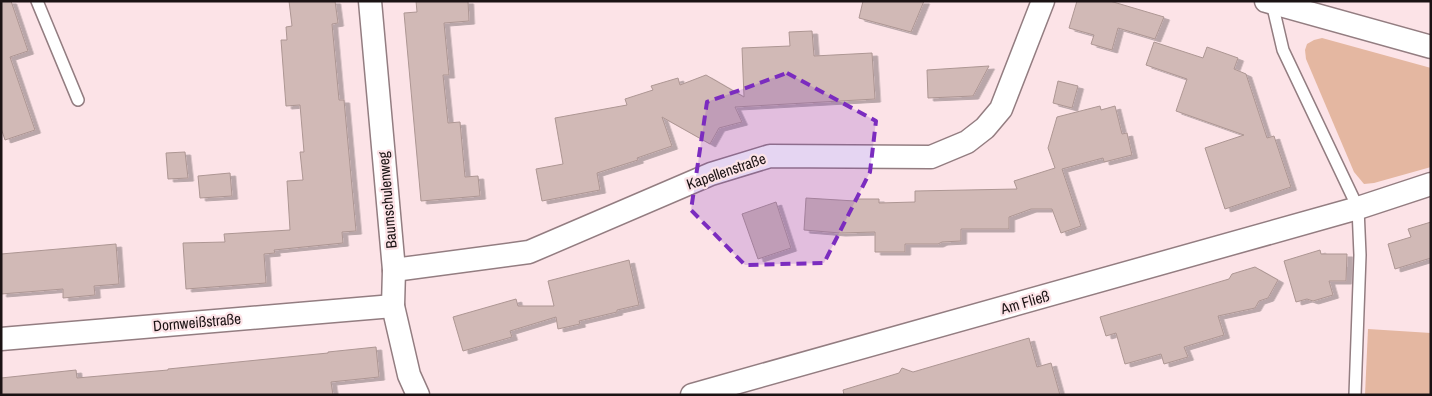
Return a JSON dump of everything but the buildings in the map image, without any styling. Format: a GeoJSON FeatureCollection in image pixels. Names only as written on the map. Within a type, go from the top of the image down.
{"type":"FeatureCollection","features":[{"type":"Feature","properties":{"kind":"street","name":"Baumschulenweg"},"geometry":{"type":"LineString","coordinates":[[370,1],[394,270],[393,306],[409,375],[418,395]]}},
{"type":"Feature","properties":{"kind":"street","name":"Kapellenstraße"},"geometry":{"type":"LineString","coordinates":[[394,270],[530,252],[711,174],[770,156],[931,157],[967,142],[985,128],[1001,109],[1043,1]]}},
{"type":"Feature","properties":{"kind":"street"},"geometry":{"type":"LineString","coordinates":[[1269,2],[1431,48]]}},
{"type":"Feature","properties":{"kind":"street","name":"Am Fließ"},"geometry":{"type":"LineString","coordinates":[[692,395],[1358,208],[1431,184]]}},
{"type":"Feature","properties":{"kind":"street","name":"Dornweißstraße"},"geometry":{"type":"LineString","coordinates":[[1,339],[393,306]]}},
{"type":"Feature","properties":{"kind":"lane"},"geometry":{"type":"LineString","coordinates":[[37,1],[78,100]]}},
{"type":"Feature","properties":{"kind":"lane"},"geometry":{"type":"LineString","coordinates":[[1269,2],[1283,50],[1358,208],[1360,255],[1355,395]]}},
{"type":"Feature","properties":{"kind":"highlighted area"},"geometry":{"type":"Polygon","coordinates":[[[787,73],[876,121],[870,172],[824,263],[745,265],[691,210],[707,102],[787,73]]]}},
{"type":"Feature","properties":{"kind":"shaded area"},"geometry":{"type":"Polygon","coordinates":[[[1322,38],[1431,68],[1431,167],[1364,184],[1354,172],[1306,59],[1305,50],[1307,44],[1322,38]]]}},
{"type":"Feature","properties":{"kind":"shaded area"},"geometry":{"type":"Polygon","coordinates":[[[1368,329],[1431,333],[1431,395],[1365,395],[1368,329]]]}}]}
